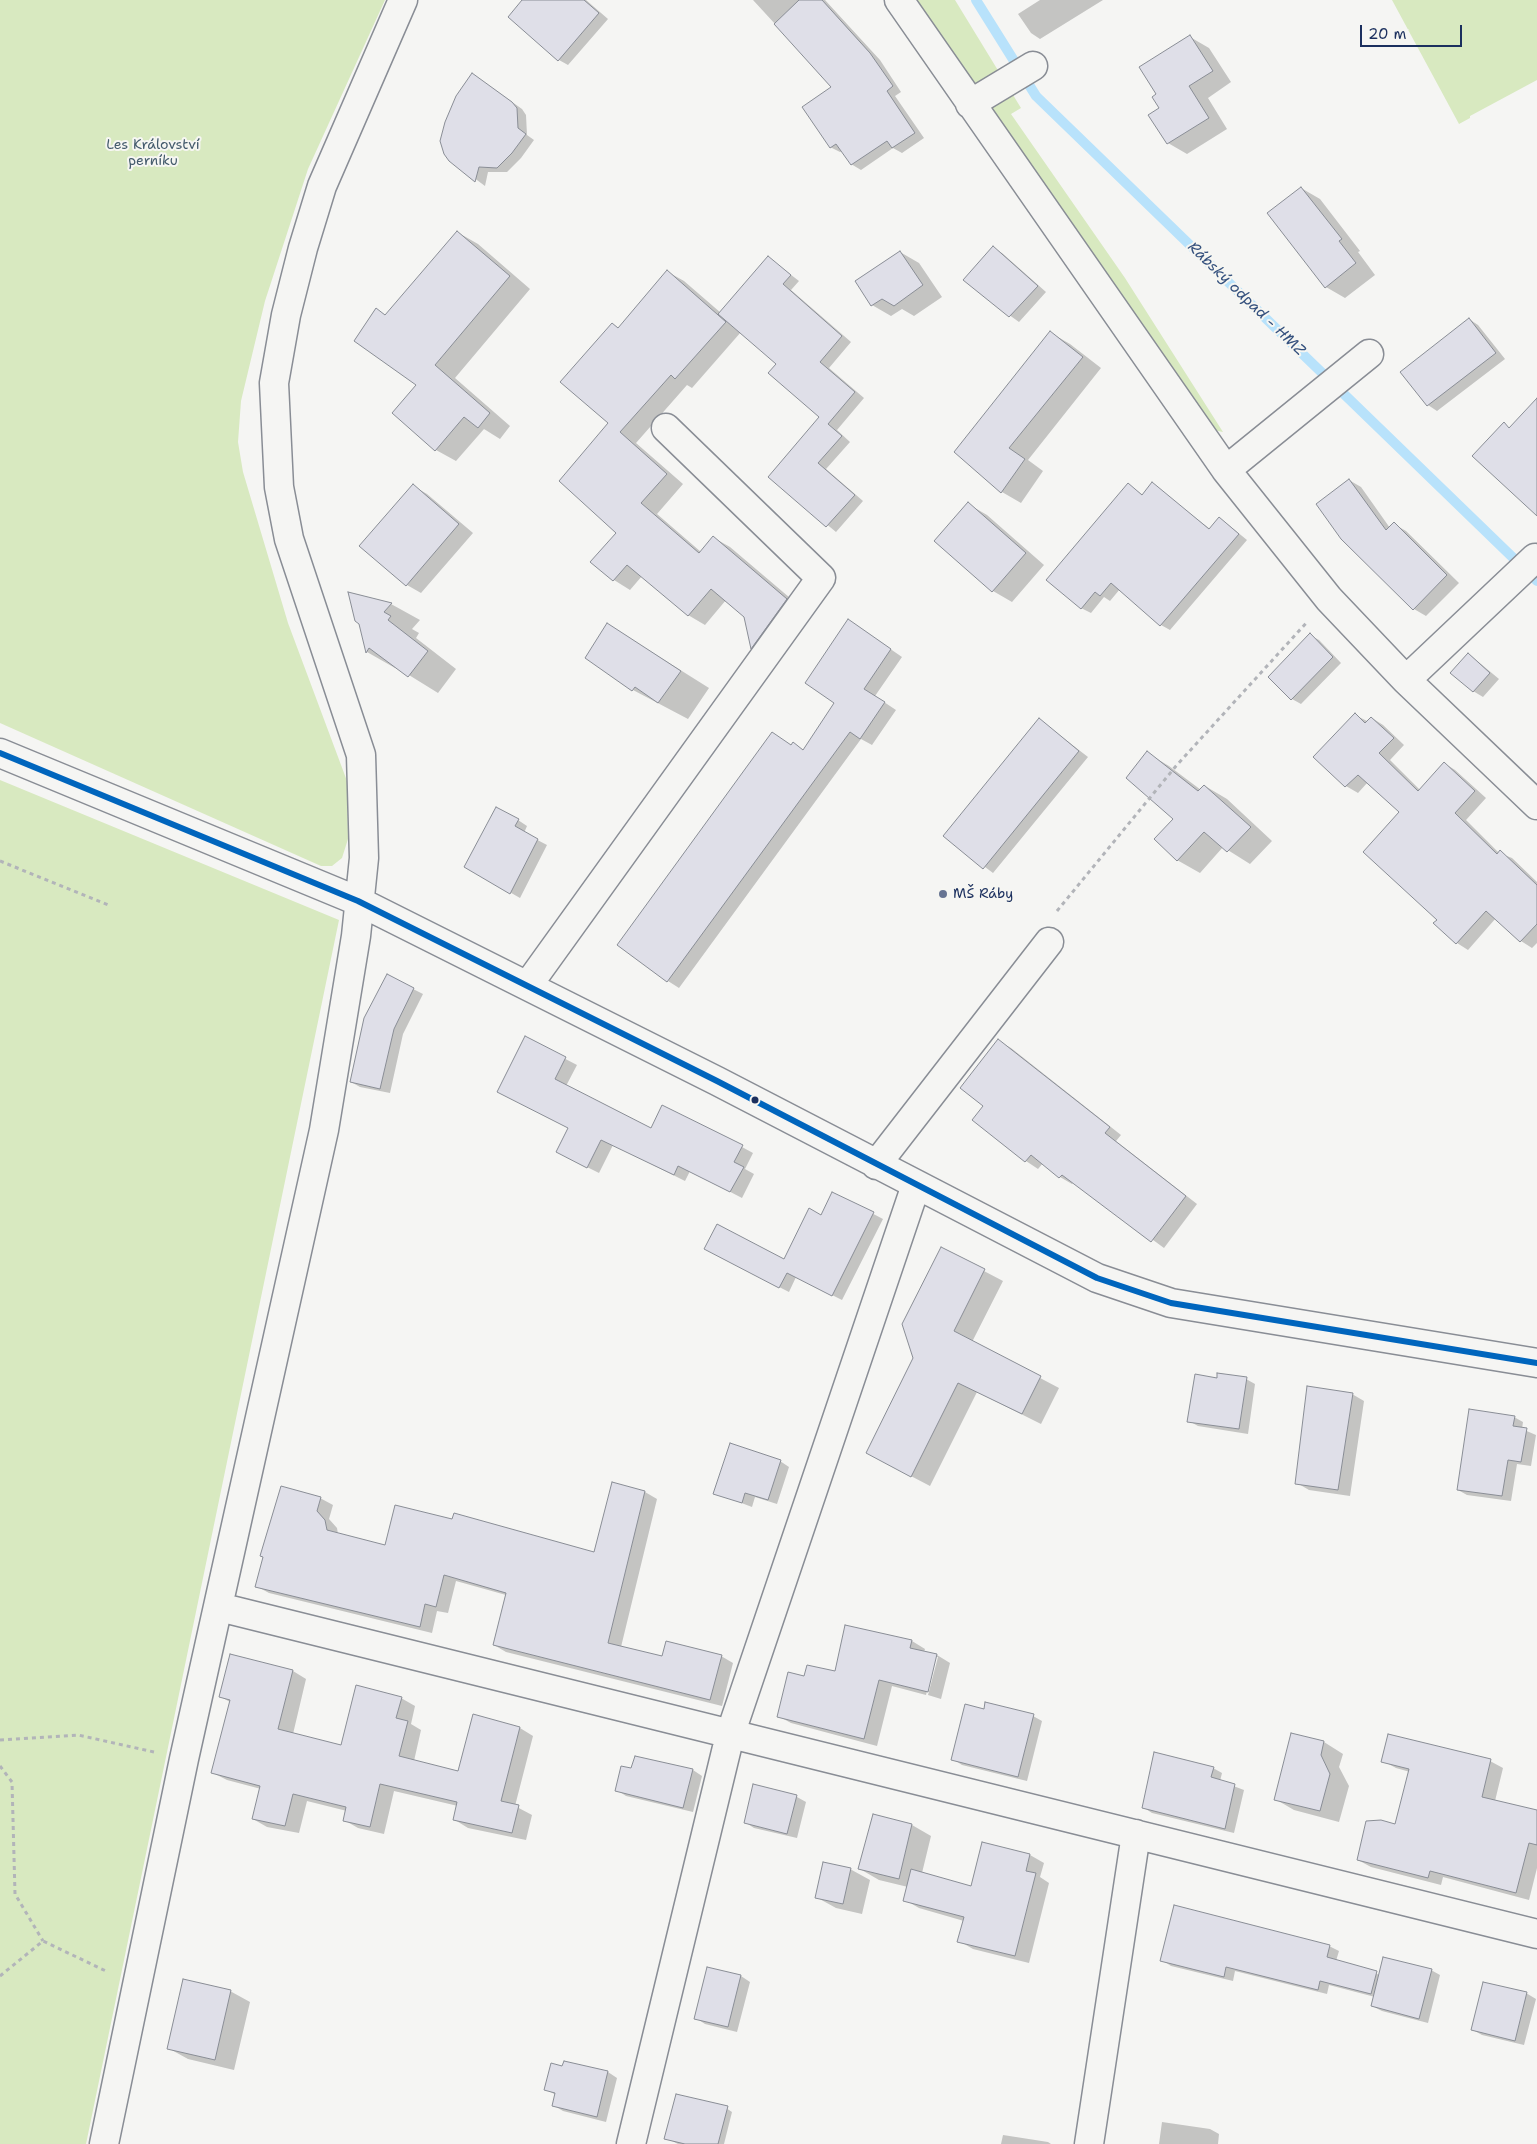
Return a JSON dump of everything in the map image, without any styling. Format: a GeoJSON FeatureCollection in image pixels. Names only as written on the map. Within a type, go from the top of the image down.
{"type":"FeatureCollection","features":[{"type":"Feature","properties":{"kind":"street"},"geometry":{"type":"LineString","coordinates":[[104,2144],[184,1759],[324,1130],[356,936],[358,901],[364,858],[365,826],[360,755],[289,539],[279,487],[274,383],[286,315],[303,248],[322,186],[403,0]]}},
{"type":"Feature","properties":{"kind":"street"},"geometry":{"type":"LineString","coordinates":[[899,0],[1226,470],[1329,599],[1406,680],[1537,805]]}},
{"type":"Feature","properties":{"kind":"street"},"geometry":{"type":"LineString","coordinates":[[970,104],[1033,66]]}},
{"type":"Feature","properties":{"kind":"street"},"geometry":{"type":"LineString","coordinates":[[1226,470],[1360,362]]}},
{"type":"Feature","properties":{"kind":"street"},"geometry":{"type":"LineString","coordinates":[[528,985],[821,578],[666,428]]}},
{"type":"Feature","properties":{"kind":"street"},"geometry":{"type":"LineString","coordinates":[[1406,680],[1535,558]]}},
{"type":"Feature","properties":{"kind":"street"},"geometry":{"type":"LineString","coordinates":[[0,753],[358,901],[528,985],[1097,1278],[1170,1302],[1537,1363]]}},
{"type":"Feature","properties":{"kind":"street"},"geometry":{"type":"LineString","coordinates":[[876,1165],[1049,942]]}},
{"type":"Feature","properties":{"kind":"street"},"geometry":{"type":"LineString","coordinates":[[631,2144],[730,1735],[916,1185]]}},
{"type":"Feature","properties":{"kind":"street"},"geometry":{"type":"LineString","coordinates":[[219,1607],[1537,1934]]}},
{"type":"Feature","properties":{"kind":"street"},"geometry":{"type":"LineString","coordinates":[[1089,2144],[1136,1834]]}},
{"type":"Feature","properties":{"kind":"path"},"geometry":{"type":"LineString","coordinates":[[1056,912],[1176,766],[1329,599]]}},
{"type":"Feature","properties":{"kind":"path"},"geometry":{"type":"LineString","coordinates":[[0,861],[111,906]]}},
{"type":"Feature","properties":{"kind":"path"},"geometry":{"type":"LineString","coordinates":[[0,1740],[78,1735],[184,1759]]}},
{"type":"Feature","properties":{"kind":"path"},"geometry":{"type":"LineString","coordinates":[[0,1766],[12,1782],[15,1894],[43,1941],[138,1987]]}},
{"type":"Feature","properties":{"kind":"path"},"geometry":{"type":"LineString","coordinates":[[0,1976],[43,1941]]}},
{"type":"Feature","properties":{"kind":"green space","name":"Les Království perníku"},"geometry":{"type":"Polygon","coordinates":[[[0,0],[385,0],[308,169],[265,301],[241,401],[238,442],[243,472],[288,623],[347,781],[348,839],[342,858],[332,866],[321,866],[0,723],[0,0]]]}},
{"type":"Feature","properties":{"kind":"green space"},"geometry":{"type":"Polygon","coordinates":[[[913,0],[955,0],[1021,108],[1011,114],[1125,278],[1223,432],[1213,430],[913,0]]]}},
{"type":"Feature","properties":{"kind":"green space"},"geometry":{"type":"Polygon","coordinates":[[[1392,0],[1537,0],[1537,80],[1470,116],[1470,118],[1459,124],[1392,0]]]}},
{"type":"Feature","properties":{"kind":"green space"},"geometry":{"type":"Polygon","coordinates":[[[0,780],[339,920],[86,2144],[0,2144],[0,780]]]}},
{"type":"Feature","properties":{"kind":"building"},"geometry":{"type":"Polygon","coordinates":[[[522,0],[584,0],[599,13],[558,61],[508,17],[522,0]]]}},
{"type":"Feature","properties":{"kind":"building"},"geometry":{"type":"Polygon","coordinates":[[[799,0],[822,0],[870,53],[893,86],[887,91],[915,133],[892,148],[887,141],[851,165],[836,144],[830,148],[802,107],[831,87],[774,24],[799,0]]]}},
{"type":"Feature","properties":{"kind":"building"},"geometry":{"type":"Polygon","coordinates":[[[1190,35],[1213,71],[1189,86],[1209,118],[1167,144],[1148,115],[1159,108],[1152,97],[1156,94],[1139,67],[1190,35]]]}},
{"type":"Feature","properties":{"kind":"building"},"geometry":{"type":"Polygon","coordinates":[[[472,73],[512,102],[517,108],[518,128],[526,134],[512,153],[497,168],[479,167],[475,182],[449,161],[444,154],[440,141],[445,122],[456,96],[472,73]]]}},
{"type":"Feature","properties":{"kind":"building"},"geometry":{"type":"Polygon","coordinates":[[[1301,187],[1342,239],[1339,241],[1356,263],[1325,288],[1267,213],[1301,187]]]}},
{"type":"Feature","properties":{"kind":"building"},"geometry":{"type":"Polygon","coordinates":[[[457,231],[510,276],[435,365],[490,413],[478,428],[464,417],[435,451],[392,413],[416,385],[354,341],[376,308],[385,315],[457,231]]]}},
{"type":"Feature","properties":{"kind":"building"},"geometry":{"type":"Polygon","coordinates":[[[993,246],[1038,286],[1009,317],[963,280],[993,246]]]}},
{"type":"Feature","properties":{"kind":"building"},"geometry":{"type":"Polygon","coordinates":[[[900,251],[923,285],[894,306],[882,299],[871,306],[855,281],[900,251]]]}},
{"type":"Feature","properties":{"kind":"building"},"geometry":{"type":"Polygon","coordinates":[[[768,256],[791,275],[783,284],[842,336],[820,362],[855,392],[828,424],[842,436],[818,463],[855,495],[826,527],[768,477],[819,417],[768,373],[776,364],[718,314],[768,256]]]}},
{"type":"Feature","properties":{"kind":"building"},"geometry":{"type":"Polygon","coordinates":[[[667,270],[726,322],[675,379],[671,375],[620,432],[667,474],[641,503],[699,553],[713,536],[787,599],[751,649],[744,617],[711,589],[688,616],[627,565],[613,581],[590,562],[616,533],[559,481],[608,423],[560,382],[612,323],[618,328],[667,270]]]}},
{"type":"Feature","properties":{"kind":"building"},"geometry":{"type":"Polygon","coordinates":[[[1469,318],[1496,353],[1427,406],[1400,372],[1469,318]]]}},
{"type":"Feature","properties":{"kind":"building"},"geometry":{"type":"Polygon","coordinates":[[[1050,331],[1083,357],[1009,448],[1025,459],[1001,493],[954,452],[1050,331]]]}},
{"type":"Feature","properties":{"kind":"building"},"geometry":{"type":"Polygon","coordinates":[[[1537,398],[1537,516],[1472,456],[1504,422],[1509,428],[1537,398]]]}},
{"type":"Feature","properties":{"kind":"building"},"geometry":{"type":"Polygon","coordinates":[[[1349,479],[1386,530],[1394,522],[1447,575],[1413,610],[1341,539],[1316,504],[1349,479]]]}},
{"type":"Feature","properties":{"kind":"building"},"geometry":{"type":"Polygon","coordinates":[[[1152,482],[1209,529],[1219,517],[1239,534],[1160,626],[1111,583],[1100,596],[1095,592],[1081,609],[1046,580],[1128,483],[1142,495],[1152,482]]]}},
{"type":"Feature","properties":{"kind":"building"},"geometry":{"type":"Polygon","coordinates":[[[413,484],[459,524],[406,586],[359,546],[413,484]]]}},
{"type":"Feature","properties":{"kind":"building"},"geometry":{"type":"Polygon","coordinates":[[[968,502],[1026,553],[992,592],[934,541],[968,502]]]}},
{"type":"Feature","properties":{"kind":"building"},"geometry":{"type":"Polygon","coordinates":[[[348,592],[392,603],[384,612],[391,616],[388,620],[428,651],[408,677],[369,648],[366,653],[348,592]]]}},
{"type":"Feature","properties":{"kind":"building"},"geometry":{"type":"Polygon","coordinates":[[[848,619],[891,649],[864,689],[885,702],[860,739],[850,732],[667,982],[617,945],[772,732],[791,745],[793,742],[803,750],[834,703],[805,683],[848,619]]]}},
{"type":"Feature","properties":{"kind":"building"},"geometry":{"type":"Polygon","coordinates":[[[607,623],[681,671],[658,703],[635,687],[632,691],[585,658],[607,623]]]}},
{"type":"Feature","properties":{"kind":"building"},"geometry":{"type":"Polygon","coordinates":[[[1310,633],[1333,657],[1291,700],[1268,677],[1310,633]]]}},
{"type":"Feature","properties":{"kind":"building"},"geometry":{"type":"Polygon","coordinates":[[[1468,653],[1490,673],[1473,692],[1450,673],[1468,653]]]}},
{"type":"Feature","properties":{"kind":"building"},"geometry":{"type":"Polygon","coordinates":[[[1355,713],[1365,723],[1371,717],[1394,738],[1379,753],[1418,791],[1444,762],[1475,791],[1455,813],[1497,854],[1500,850],[1537,885],[1537,924],[1520,942],[1486,911],[1456,944],[1433,923],[1437,920],[1363,852],[1399,812],[1358,775],[1345,787],[1313,757],[1355,713]]]}},
{"type":"Feature","properties":{"kind":"building"},"geometry":{"type":"Polygon","coordinates":[[[1039,718],[1079,751],[983,869],[943,836],[1039,718]]]}},
{"type":"Feature","properties":{"kind":"building"},"geometry":{"type":"Polygon","coordinates":[[[1147,751],[1198,791],[1204,785],[1251,827],[1227,852],[1204,832],[1177,861],[1154,839],[1173,819],[1126,778],[1147,751]]]}},
{"type":"Feature","properties":{"kind":"building"},"geometry":{"type":"Polygon","coordinates":[[[496,807],[519,819],[515,826],[538,839],[510,894],[464,867],[496,807]]]}},
{"type":"Feature","properties":{"kind":"building"},"geometry":{"type":"Polygon","coordinates":[[[387,974],[414,988],[394,1029],[380,1089],[350,1082],[364,1018],[387,974]]]}},
{"type":"Feature","properties":{"kind":"building"},"geometry":{"type":"Polygon","coordinates":[[[525,1036],[566,1057],[555,1079],[651,1128],[662,1105],[743,1145],[734,1162],[744,1167],[730,1192],[678,1166],[674,1175],[601,1140],[587,1168],[556,1152],[568,1128],[497,1092],[525,1036]]]}},
{"type":"Feature","properties":{"kind":"building"},"geometry":{"type":"Polygon","coordinates":[[[998,1039],[1110,1127],[1105,1133],[1186,1196],[1151,1242],[1062,1175],[1059,1178],[1031,1155],[1025,1162],[972,1120],[983,1106],[960,1088],[998,1039]]]}},
{"type":"Feature","properties":{"kind":"building"},"geometry":{"type":"Polygon","coordinates":[[[832,1192],[874,1212],[832,1296],[787,1273],[779,1288],[704,1249],[717,1224],[784,1259],[809,1208],[821,1215],[832,1192]]]}},
{"type":"Feature","properties":{"kind":"building"},"geometry":{"type":"Polygon","coordinates":[[[941,1247],[985,1269],[954,1331],[1041,1376],[1022,1414],[958,1383],[911,1477],[866,1453],[913,1358],[902,1324],[941,1247]]]}},
{"type":"Feature","properties":{"kind":"building"},"geometry":{"type":"Polygon","coordinates":[[[1217,1373],[1247,1377],[1239,1429],[1187,1422],[1195,1374],[1217,1378],[1217,1373]]]}},
{"type":"Feature","properties":{"kind":"building"},"geometry":{"type":"Polygon","coordinates":[[[1307,1386],[1353,1393],[1338,1490],[1295,1484],[1307,1386]]]}},
{"type":"Feature","properties":{"kind":"building"},"geometry":{"type":"Polygon","coordinates":[[[1469,1409],[1515,1416],[1513,1426],[1527,1428],[1521,1462],[1508,1460],[1502,1496],[1457,1490],[1469,1409]]]}},
{"type":"Feature","properties":{"kind":"building"},"geometry":{"type":"Polygon","coordinates":[[[730,1443],[781,1460],[768,1500],[745,1493],[742,1503],[713,1494],[730,1443]]]}},
{"type":"Feature","properties":{"kind":"building"},"geometry":{"type":"Polygon","coordinates":[[[612,1482],[645,1491],[608,1643],[662,1656],[666,1641],[722,1655],[710,1700],[493,1645],[506,1593],[444,1575],[436,1607],[425,1604],[420,1627],[255,1587],[263,1557],[260,1556],[281,1486],[321,1497],[317,1511],[325,1520],[327,1530],[385,1545],[395,1505],[452,1519],[454,1513],[594,1552],[612,1482]]]}},
{"type":"Feature","properties":{"kind":"building"},"geometry":{"type":"Polygon","coordinates":[[[845,1625],[912,1640],[910,1648],[937,1654],[928,1692],[879,1680],[864,1739],[777,1717],[788,1672],[804,1676],[807,1665],[835,1671],[845,1625]]]}},
{"type":"Feature","properties":{"kind":"building"},"geometry":{"type":"Polygon","coordinates":[[[230,1654],[293,1670],[278,1729],[341,1745],[356,1685],[402,1697],[396,1718],[408,1721],[399,1756],[458,1771],[473,1714],[520,1727],[501,1801],[519,1805],[512,1833],[453,1820],[457,1802],[380,1784],[370,1827],[343,1821],[346,1807],[293,1794],[285,1826],[252,1819],[260,1786],[211,1773],[230,1700],[219,1697],[230,1654]]]}},
{"type":"Feature","properties":{"kind":"building"},"geometry":{"type":"Polygon","coordinates":[[[985,1702],[1034,1714],[1018,1777],[951,1760],[965,1704],[984,1709],[985,1702]]]}},
{"type":"Feature","properties":{"kind":"building"},"geometry":{"type":"Polygon","coordinates":[[[1291,1733],[1324,1741],[1321,1755],[1330,1774],[1320,1811],[1274,1800],[1291,1733]]]}},
{"type":"Feature","properties":{"kind":"building"},"geometry":{"type":"Polygon","coordinates":[[[1388,1734],[1491,1759],[1482,1797],[1537,1810],[1537,1845],[1529,1843],[1516,1893],[1430,1871],[1428,1878],[1357,1860],[1366,1821],[1381,1820],[1395,1824],[1409,1769],[1381,1762],[1388,1734]]]}},
{"type":"Feature","properties":{"kind":"building"},"geometry":{"type":"Polygon","coordinates":[[[1154,1752],[1214,1767],[1211,1777],[1235,1784],[1225,1829],[1142,1808],[1154,1752]]]}},
{"type":"Feature","properties":{"kind":"building"},"geometry":{"type":"Polygon","coordinates":[[[635,1756],[693,1769],[683,1808],[615,1791],[621,1766],[631,1768],[635,1756]]]}},
{"type":"Feature","properties":{"kind":"building"},"geometry":{"type":"Polygon","coordinates":[[[753,1784],[797,1795],[787,1834],[744,1823],[753,1784]]]}},
{"type":"Feature","properties":{"kind":"building"},"geometry":{"type":"Polygon","coordinates":[[[873,1814],[912,1824],[899,1879],[858,1869],[873,1814]]]}},
{"type":"Feature","properties":{"kind":"building"},"geometry":{"type":"Polygon","coordinates":[[[982,1842],[1030,1854],[1026,1871],[1036,1873],[1015,1956],[957,1942],[964,1917],[903,1901],[911,1869],[971,1886],[982,1842]]]}},
{"type":"Feature","properties":{"kind":"building"},"geometry":{"type":"Polygon","coordinates":[[[823,1862],[851,1868],[843,1904],[815,1898],[823,1862]]]}},
{"type":"Feature","properties":{"kind":"building"},"geometry":{"type":"Polygon","coordinates":[[[1174,1905],[1330,1945],[1327,1957],[1377,1971],[1371,1994],[1320,1981],[1318,1990],[1226,1967],[1224,1977],[1160,1961],[1174,1905]]]}},
{"type":"Feature","properties":{"kind":"building"},"geometry":{"type":"Polygon","coordinates":[[[1383,1957],[1432,1969],[1419,2019],[1371,2006],[1383,1957]]]}},
{"type":"Feature","properties":{"kind":"building"},"geometry":{"type":"Polygon","coordinates":[[[707,1967],[741,1975],[728,2027],[694,2019],[707,1967]]]}},
{"type":"Feature","properties":{"kind":"building"},"geometry":{"type":"Polygon","coordinates":[[[183,1979],[231,1990],[215,2060],[167,2049],[183,1979]]]}},
{"type":"Feature","properties":{"kind":"building"},"geometry":{"type":"Polygon","coordinates":[[[1483,1982],[1527,1992],[1515,2041],[1471,2030],[1483,1982]]]}},
{"type":"Feature","properties":{"kind":"building"},"geometry":{"type":"Polygon","coordinates":[[[564,2061],[608,2071],[597,2117],[552,2106],[555,2093],[544,2090],[551,2063],[562,2066],[564,2061]]]}},
{"type":"Feature","properties":{"kind":"building"},"geometry":{"type":"Polygon","coordinates":[[[676,2094],[728,2106],[718,2144],[685,2144],[664,2139],[676,2094]]]}},
{"type":"Feature","properties":{"kind":"waterway","name":"Rábský odpad - HMZ"},"geometry":{"type":"LineString","coordinates":[[976,0],[1036,96],[1537,581]]}},
{"type":"Feature","properties":{"kind":"transit line"},"geometry":{"type":"LineString","coordinates":[[0,753],[358,901],[717,1081],[1097,1278],[1171,1303],[1537,1363]]}},
{"type":"Feature","properties":{"kind":"place","name":"MŠ Ráby"},"geometry":{"type":"Point","coordinates":[943,894]}}]}
